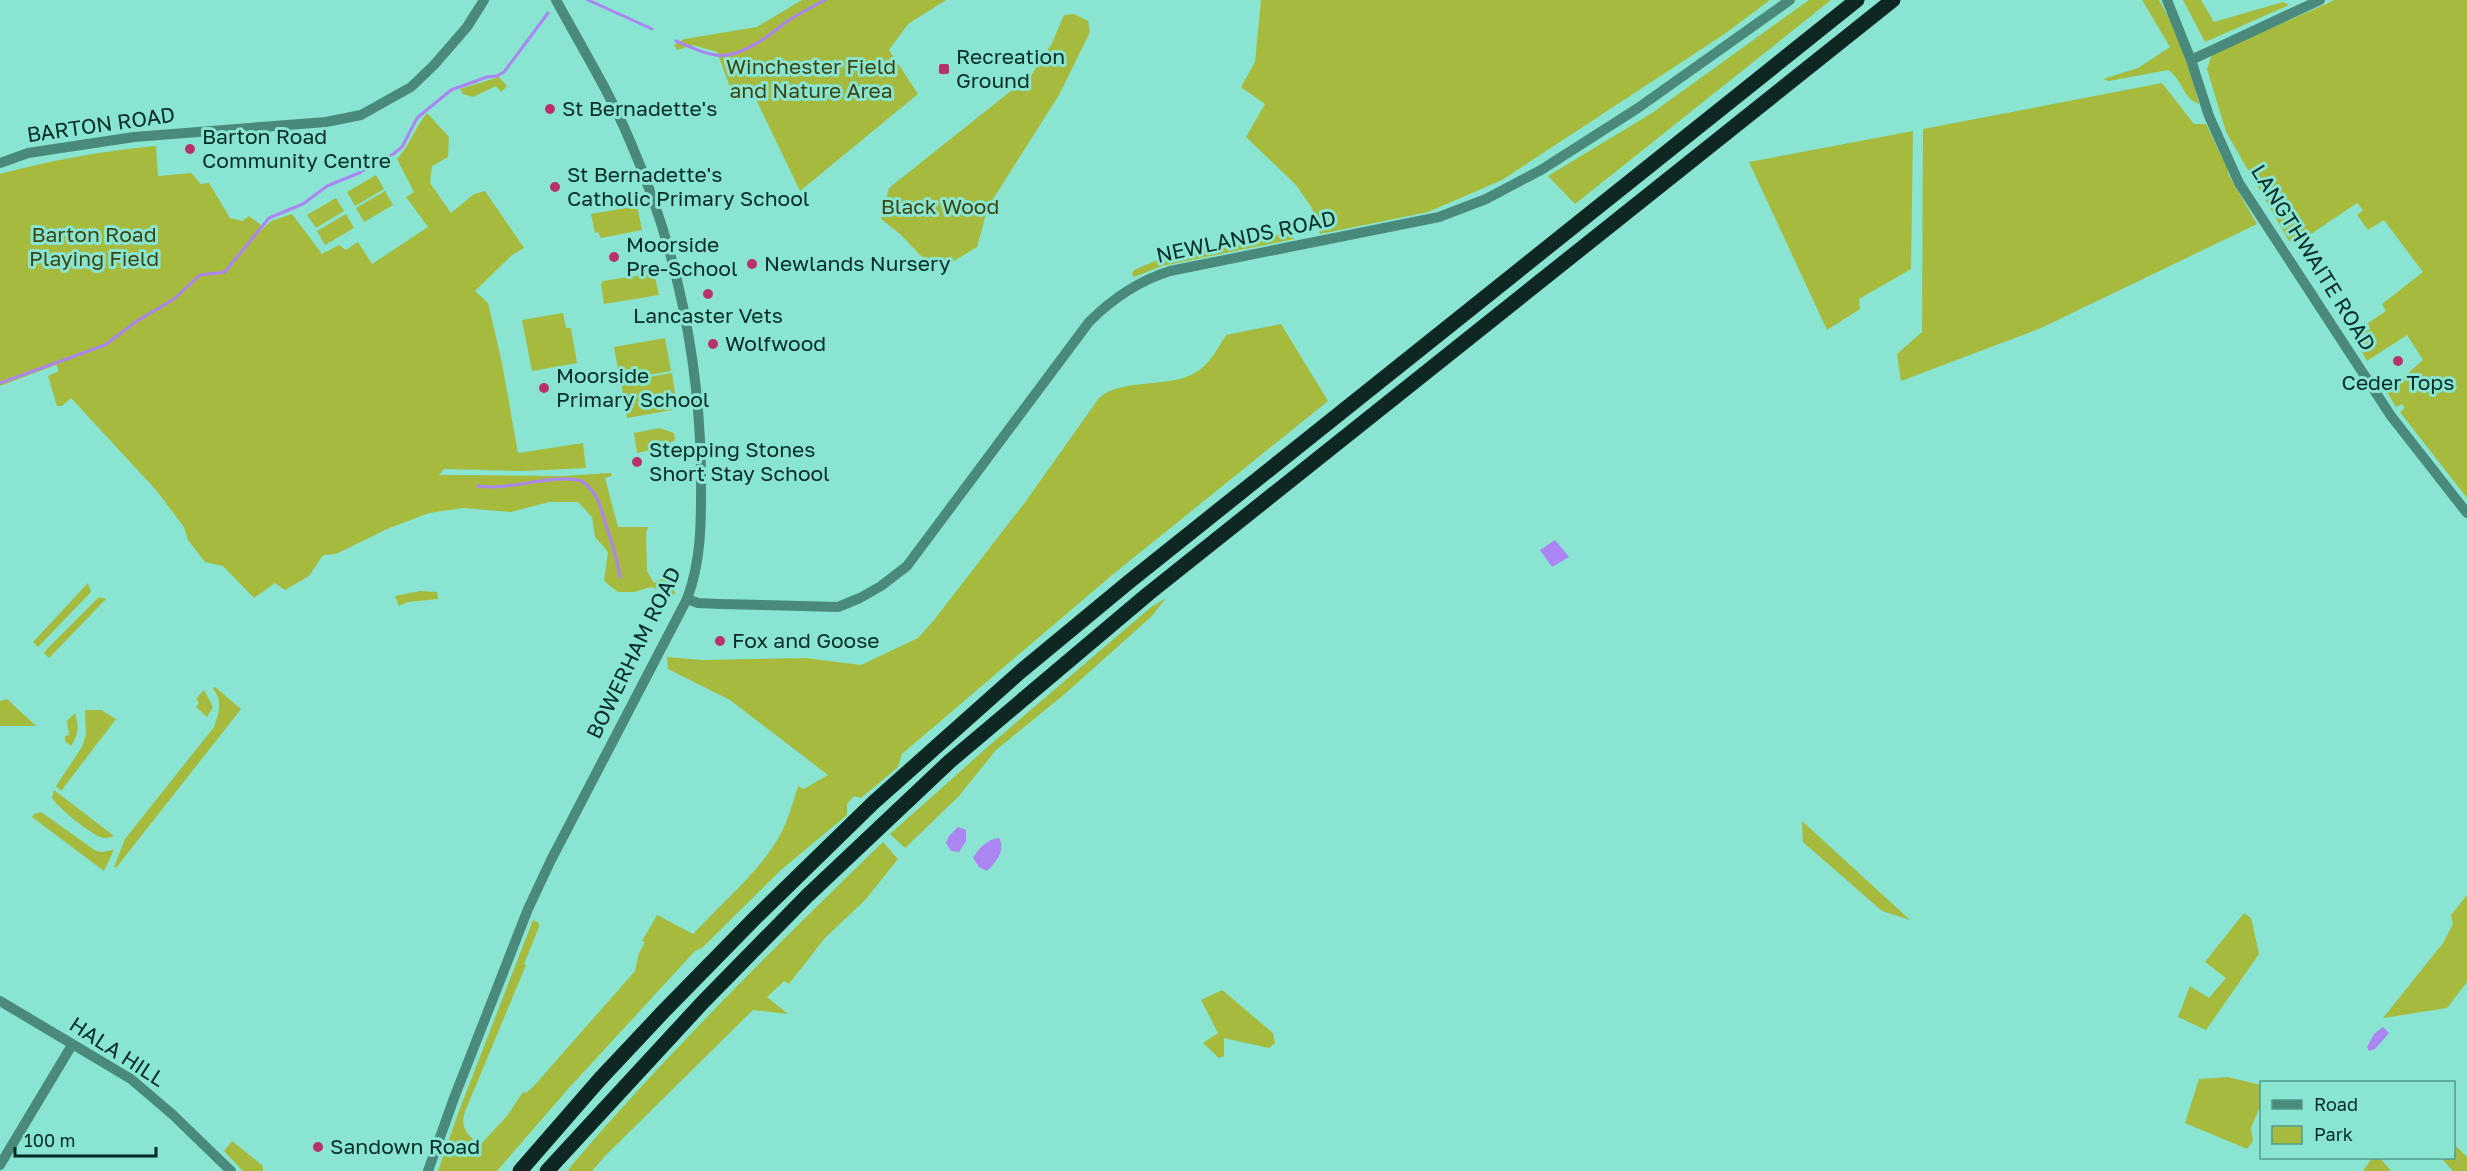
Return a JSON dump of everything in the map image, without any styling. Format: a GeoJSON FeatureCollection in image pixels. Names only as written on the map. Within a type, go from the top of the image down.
{"type":"FeatureCollection","features":[{"type":"Feature","properties":{"kind":"highway"},"geometry":{"type":"LineString","coordinates":[[520,1171],[600,1079],[756,916],[873,802],[1020,672],[1130,580],[1857,0]]}},
{"type":"Feature","properties":{"kind":"highway"},"geometry":{"type":"LineString","coordinates":[[547,1171],[703,1002],[799,904],[949,762],[1148,594],[1893,0]]}},
{"type":"Feature","properties":{"kind":"street","name":"BARTON ROAD"},"geometry":{"type":"LineString","coordinates":[[0,162],[28,153],[134,136],[326,122],[361,115],[411,87],[463,32],[484,0]]}},
{"type":"Feature","properties":{"kind":"street","name":"BOWERHAM ROAD"},"geometry":{"type":"LineString","coordinates":[[428,1171],[528,909],[551,860],[687,599],[699,555],[700,453],[694,370],[677,282],[653,196],[630,139],[556,0]]}},
{"type":"Feature","properties":{"kind":"street","name":"NEWLANDS ROAD"},"geometry":{"type":"LineString","coordinates":[[687,599],[698,603],[838,607],[860,598],[907,566],[1089,322],[1112,300],[1130,288],[1170,271],[1439,217],[1486,199],[1541,171],[1638,108],[1790,0]]}},
{"type":"Feature","properties":{"kind":"street","name":"LANGTHWAITE ROAD"},"geometry":{"type":"LineString","coordinates":[[2167,0],[2191,60],[2209,116],[2240,183],[2254,207],[2391,416],[2467,513]]}},
{"type":"Feature","properties":{"kind":"street"},"geometry":{"type":"LineString","coordinates":[[2191,60],[2320,0]]}},
{"type":"Feature","properties":{"kind":"street","name":"HALA HILL"},"geometry":{"type":"LineString","coordinates":[[0,1001],[72,1046],[131,1079],[172,1114],[231,1171]]}},
{"type":"Feature","properties":{"kind":"street"},"geometry":{"type":"LineString","coordinates":[[0,1165],[72,1046]]}},
{"type":"Feature","properties":{"kind":"green space","name":"Winchester Field and Nature Area"},"geometry":{"type":"Polygon","coordinates":[[[802,0],[946,0],[908,24],[889,50],[918,94],[800,191],[750,87],[733,95],[717,52],[693,45],[677,50],[674,45],[684,39],[757,27],[802,0]]]}},
{"type":"Feature","properties":{"kind":"green space"},"geometry":{"type":"Polygon","coordinates":[[[1261,0],[1770,0],[1723,35],[1502,180],[1428,212],[1320,234],[1312,208],[1296,185],[1246,137],[1265,104],[1241,87],[1255,62],[1261,0]]]}},
{"type":"Feature","properties":{"kind":"green space"},"geometry":{"type":"Polygon","coordinates":[[[1809,0],[1831,0],[1575,204],[1548,176],[1652,113],[1809,0]]]}},
{"type":"Feature","properties":{"kind":"green space"},"geometry":{"type":"Polygon","coordinates":[[[2142,0],[2159,0],[2183,50],[2199,104],[2185,93],[2177,78],[2168,70],[2109,81],[2103,79],[2138,68],[2170,47],[2142,0]]]}},
{"type":"Feature","properties":{"kind":"green space"},"geometry":{"type":"Polygon","coordinates":[[[2183,0],[2201,0],[2214,22],[2283,2],[2289,5],[2205,42],[2183,0]]]}},
{"type":"Feature","properties":{"kind":"green space"},"geometry":{"type":"Polygon","coordinates":[[[2335,0],[2467,0],[2467,498],[2400,412],[2405,408],[2402,404],[2396,407],[2387,392],[2423,360],[2407,335],[2367,361],[2354,338],[2370,329],[2368,323],[2386,311],[2382,304],[2423,272],[2384,220],[2368,230],[2357,215],[2363,210],[2357,203],[2296,244],[2289,241],[2226,132],[2207,69],[2212,54],[2335,0]]]}},
{"type":"Feature","properties":{"kind":"green space","name":"Black Wood"},"geometry":{"type":"Polygon","coordinates":[[[1074,14],[1088,21],[1090,32],[1059,95],[988,207],[977,247],[952,262],[923,258],[900,234],[881,219],[889,188],[1032,74],[1052,43],[1064,15],[1074,14]]]}},
{"type":"Feature","properties":{"kind":"green space"},"geometry":{"type":"Polygon","coordinates":[[[499,77],[507,86],[501,92],[496,86],[473,97],[463,94],[460,89],[499,77]]]}},
{"type":"Feature","properties":{"kind":"green space"},"geometry":{"type":"Polygon","coordinates":[[[2162,83],[2194,124],[2206,124],[2228,174],[2257,224],[2041,328],[1901,381],[1897,354],[1922,332],[1923,129],[2162,83]]]}},
{"type":"Feature","properties":{"kind":"green space","name":"Barton Road Playing Field"},"geometry":{"type":"Polygon","coordinates":[[[427,113],[449,137],[448,157],[432,166],[430,183],[451,213],[474,194],[485,191],[524,248],[512,255],[475,291],[488,303],[502,363],[518,453],[583,443],[586,468],[521,471],[444,469],[439,475],[563,476],[611,473],[612,476],[605,478],[618,527],[648,527],[646,533],[647,571],[654,583],[671,574],[675,595],[651,587],[634,592],[618,592],[604,581],[608,552],[595,537],[592,517],[578,502],[549,502],[511,512],[463,508],[429,513],[387,529],[336,554],[323,555],[309,576],[285,590],[275,583],[254,598],[223,566],[205,562],[188,540],[184,527],[156,490],[71,398],[62,406],[57,406],[48,376],[59,371],[56,365],[0,386],[0,174],[77,157],[156,146],[158,176],[191,173],[201,184],[209,183],[230,218],[242,221],[249,216],[262,226],[256,235],[271,221],[292,214],[322,254],[339,245],[346,250],[358,242],[372,264],[428,227],[406,197],[414,192],[397,159],[427,113]]]}},
{"type":"Feature","properties":{"kind":"green space"},"geometry":{"type":"Polygon","coordinates":[[[1913,131],[1911,269],[1859,299],[1860,309],[1827,330],[1749,162],[1913,131]]]}},
{"type":"Feature","properties":{"kind":"green space"},"geometry":{"type":"Polygon","coordinates":[[[376,175],[384,189],[355,206],[347,192],[376,175]]]}},
{"type":"Feature","properties":{"kind":"green space"},"geometry":{"type":"Polygon","coordinates":[[[385,191],[393,205],[364,222],[356,208],[385,191]]]}},
{"type":"Feature","properties":{"kind":"green space"},"geometry":{"type":"Polygon","coordinates":[[[336,198],[344,211],[316,228],[307,215],[336,198]]]}},
{"type":"Feature","properties":{"kind":"green space"},"geometry":{"type":"Polygon","coordinates":[[[637,206],[642,230],[601,238],[598,232],[595,233],[591,214],[637,206]]]}},
{"type":"Feature","properties":{"kind":"green space"},"geometry":{"type":"Polygon","coordinates":[[[346,214],[354,228],[325,245],[317,231],[346,214]]]}},
{"type":"Feature","properties":{"kind":"green space"},"geometry":{"type":"Polygon","coordinates":[[[1288,233],[1294,239],[1162,266],[1134,277],[1132,274],[1134,270],[1162,258],[1288,233]]]}},
{"type":"Feature","properties":{"kind":"green space"},"geometry":{"type":"Polygon","coordinates":[[[654,273],[659,295],[604,304],[601,284],[603,281],[654,273]]]}},
{"type":"Feature","properties":{"kind":"green space"},"geometry":{"type":"Polygon","coordinates":[[[563,313],[566,328],[571,328],[577,363],[532,371],[522,320],[563,313]]]}},
{"type":"Feature","properties":{"kind":"green space"},"geometry":{"type":"Polygon","coordinates":[[[1281,324],[1328,401],[1112,575],[902,754],[898,767],[861,798],[854,796],[847,804],[847,815],[782,869],[702,948],[695,951],[568,1089],[497,1171],[438,1171],[533,920],[539,923],[539,927],[524,964],[526,965],[464,1114],[466,1132],[480,1145],[507,1116],[523,1092],[526,1093],[533,1087],[635,971],[639,953],[645,942],[642,941],[657,915],[693,934],[766,857],[785,824],[798,786],[804,789],[828,775],[730,700],[668,669],[667,657],[702,660],[805,658],[861,665],[918,638],[1026,501],[1099,398],[1120,388],[1170,381],[1193,374],[1208,362],[1226,335],[1281,324]]]}},
{"type":"Feature","properties":{"kind":"green space"},"geometry":{"type":"Polygon","coordinates":[[[665,338],[671,371],[620,380],[614,347],[665,338]]]}},
{"type":"Feature","properties":{"kind":"green space"},"geometry":{"type":"Polygon","coordinates":[[[672,373],[677,406],[671,407],[672,410],[627,418],[621,382],[672,373]]]}},
{"type":"Feature","properties":{"kind":"green space"},"geometry":{"type":"Polygon","coordinates":[[[660,428],[674,433],[675,440],[660,448],[637,453],[634,433],[660,428]]]}},
{"type":"Feature","properties":{"kind":"green space"},"geometry":{"type":"Polygon","coordinates":[[[88,583],[91,592],[38,647],[33,642],[88,583]]]}},
{"type":"Feature","properties":{"kind":"green space"},"geometry":{"type":"Polygon","coordinates":[[[420,591],[437,592],[438,599],[408,602],[399,606],[395,596],[420,591]]]}},
{"type":"Feature","properties":{"kind":"green space"},"geometry":{"type":"Polygon","coordinates":[[[99,597],[106,599],[49,658],[44,653],[48,648],[99,597]]]}},
{"type":"Feature","properties":{"kind":"green space"},"geometry":{"type":"Polygon","coordinates":[[[1166,598],[1152,616],[1067,692],[996,750],[959,796],[905,848],[890,834],[1150,608],[1166,598]]]}},
{"type":"Feature","properties":{"kind":"green space"},"geometry":{"type":"Polygon","coordinates":[[[215,687],[241,709],[116,868],[114,867],[125,839],[214,727],[219,707],[218,698],[213,689],[215,687]]]}},
{"type":"Feature","properties":{"kind":"green space"},"geometry":{"type":"Polygon","coordinates":[[[204,690],[213,707],[207,717],[196,707],[199,703],[196,699],[204,690]]]}},
{"type":"Feature","properties":{"kind":"green space"},"geometry":{"type":"Polygon","coordinates":[[[7,699],[36,726],[0,726],[0,701],[7,699]]]}},
{"type":"Feature","properties":{"kind":"green space"},"geometry":{"type":"Polygon","coordinates":[[[85,710],[101,710],[116,719],[61,791],[56,786],[82,747],[86,735],[85,710]]]}},
{"type":"Feature","properties":{"kind":"green space"},"geometry":{"type":"Polygon","coordinates":[[[75,713],[78,730],[71,746],[65,741],[65,736],[69,735],[67,721],[75,713]]]}},
{"type":"Feature","properties":{"kind":"green space"},"geometry":{"type":"Polygon","coordinates":[[[54,790],[114,836],[100,837],[81,825],[55,801],[52,797],[54,790]]]}},
{"type":"Feature","properties":{"kind":"green space"},"geometry":{"type":"Polygon","coordinates":[[[41,812],[96,851],[114,850],[104,871],[32,817],[41,812]]]}},
{"type":"Feature","properties":{"kind":"green space"},"geometry":{"type":"Polygon","coordinates":[[[1802,821],[1910,920],[1882,911],[1803,842],[1802,821]]]}},
{"type":"Feature","properties":{"kind":"green space"},"geometry":{"type":"Polygon","coordinates":[[[883,842],[898,859],[866,899],[824,939],[789,984],[784,981],[767,997],[788,1014],[753,1010],[592,1171],[567,1171],[681,1044],[883,842]]]}},
{"type":"Feature","properties":{"kind":"green space"},"geometry":{"type":"Polygon","coordinates":[[[2467,895],[2467,982],[2447,1008],[2383,1018],[2443,943],[2453,924],[2451,915],[2467,895]]]}},
{"type":"Feature","properties":{"kind":"green space"},"geometry":{"type":"Polygon","coordinates":[[[2244,913],[2251,918],[2259,954],[2206,1030],[2178,1017],[2190,986],[2209,998],[2226,978],[2205,962],[2244,913]]]}},
{"type":"Feature","properties":{"kind":"green space"},"geometry":{"type":"Polygon","coordinates":[[[1222,990],[1273,1033],[1275,1043],[1269,1048],[1224,1038],[1224,1056],[1219,1058],[1203,1043],[1218,1033],[1201,1000],[1222,990]]]}},
{"type":"Feature","properties":{"kind":"green space"},"geometry":{"type":"Polygon","coordinates":[[[2228,1077],[2260,1085],[2260,1106],[2251,1128],[2253,1141],[2247,1149],[2185,1123],[2199,1079],[2228,1077]]]}},
{"type":"Feature","properties":{"kind":"green space"},"geometry":{"type":"Polygon","coordinates":[[[232,1141],[263,1166],[263,1171],[243,1171],[224,1151],[232,1141]]]}},
{"type":"Feature","properties":{"kind":"green space"},"geometry":{"type":"Polygon","coordinates":[[[2455,1145],[2467,1157],[2467,1171],[2453,1171],[2442,1159],[2455,1159],[2455,1145]]]}},
{"type":"Feature","properties":{"kind":"green space"},"geometry":{"type":"Polygon","coordinates":[[[2371,1159],[2381,1159],[2391,1171],[2363,1171],[2371,1159]]]}},
{"type":"Feature","properties":{"kind":"shaded area"},"geometry":{"type":"Polygon","coordinates":[[[1555,540],[1569,557],[1552,567],[1540,550],[1555,540]]]}},
{"type":"Feature","properties":{"kind":"shaded area"},"geometry":{"type":"Polygon","coordinates":[[[958,827],[966,830],[966,841],[959,852],[951,851],[946,843],[958,827]]]}},
{"type":"Feature","properties":{"kind":"shaded area"},"geometry":{"type":"Polygon","coordinates":[[[999,838],[1001,851],[997,860],[987,871],[979,867],[973,858],[975,854],[987,842],[999,838]]]}},
{"type":"Feature","properties":{"kind":"shaded area"},"geometry":{"type":"Polygon","coordinates":[[[2383,1027],[2389,1033],[2375,1049],[2369,1051],[2367,1047],[2374,1034],[2383,1027]]]}},
{"type":"Feature","properties":{"kind":"waterway"},"geometry":{"type":"LineString","coordinates":[[588,0],[652,29]]}},
{"type":"Feature","properties":{"kind":"waterway"},"geometry":{"type":"LineString","coordinates":[[676,41],[710,54],[733,54],[759,42],[791,19],[825,0]]}},
{"type":"Feature","properties":{"kind":"waterway"},"geometry":{"type":"LineString","coordinates":[[0,383],[105,345],[137,321],[174,299],[200,275],[225,272],[269,218],[303,204],[327,186],[359,173],[393,154],[402,147],[417,118],[451,90],[504,72],[548,13]]}},
{"type":"Feature","properties":{"kind":"waterway"},"geometry":{"type":"LineString","coordinates":[[478,486],[504,486],[557,479],[582,481],[593,492],[600,504],[614,548],[620,577]]}},
{"type":"Feature","properties":{"kind":"place","name":"Recreation Ground"},"geometry":{"type":"Point","coordinates":[944,69]}},
{"type":"Feature","properties":{"kind":"place","name":"St Bernadette's"},"geometry":{"type":"Point","coordinates":[550,109]}},
{"type":"Feature","properties":{"kind":"place","name":"Barton Road Community Centre"},"geometry":{"type":"Point","coordinates":[190,149]}},
{"type":"Feature","properties":{"kind":"place","name":"St Bernadette's Catholic Primary School"},"geometry":{"type":"Point","coordinates":[555,187]}},
{"type":"Feature","properties":{"kind":"place","name":"Moorside Pre-School"},"geometry":{"type":"Point","coordinates":[614,257]}},
{"type":"Feature","properties":{"kind":"place","name":"Newlands Nursery"},"geometry":{"type":"Point","coordinates":[752,264]}},
{"type":"Feature","properties":{"kind":"place","name":"Lancaster Vets"},"geometry":{"type":"Point","coordinates":[708,294]}},
{"type":"Feature","properties":{"kind":"place","name":"Wolfwood"},"geometry":{"type":"Point","coordinates":[713,344]}},
{"type":"Feature","properties":{"kind":"place","name":"Ceder Tops"},"geometry":{"type":"Point","coordinates":[2398,361]}},
{"type":"Feature","properties":{"kind":"place","name":"Moorside Primary School"},"geometry":{"type":"Point","coordinates":[544,388]}},
{"type":"Feature","properties":{"kind":"place","name":"Stepping Stones Short Stay School"},"geometry":{"type":"Point","coordinates":[637,462]}},
{"type":"Feature","properties":{"kind":"place","name":"Fox and Goose"},"geometry":{"type":"Point","coordinates":[720,641]}},
{"type":"Feature","properties":{"kind":"place","name":"Sandown Road"},"geometry":{"type":"Point","coordinates":[318,1147]}}]}
